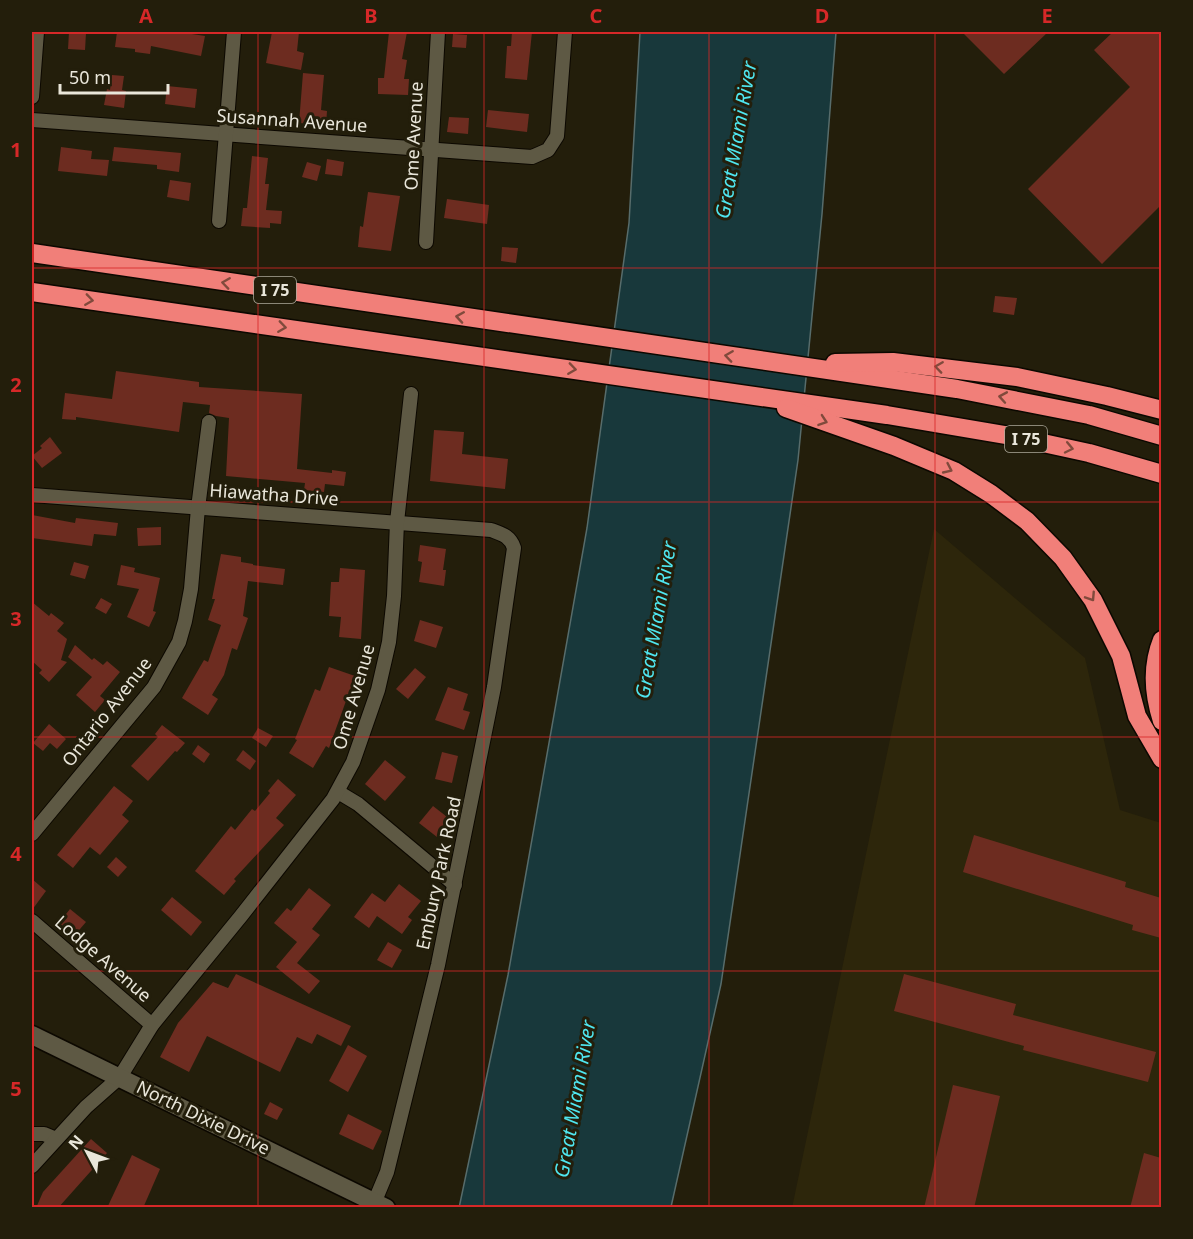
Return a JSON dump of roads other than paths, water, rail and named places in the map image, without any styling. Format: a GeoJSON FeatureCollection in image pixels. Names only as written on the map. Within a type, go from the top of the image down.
{"type":"FeatureCollection","features":[{"type":"Feature","properties":{"kind":"highway","name":"I 75"},"geometry":{"type":"LineString","coordinates":[[32,253],[787,364],[1028,402],[1089,415],[1161,436]]}},
{"type":"Feature","properties":{"kind":"highway","name":"I 75"},"geometry":{"type":"LineString","coordinates":[[32,292],[887,415],[1011,436],[1089,453],[1161,474]]}},
{"type":"Feature","properties":{"kind":"highway"},"geometry":{"type":"LineString","coordinates":[[787,364],[894,362],[1017,377],[1161,410]]}},
{"type":"Feature","properties":{"kind":"highway"},"geometry":{"type":"LineString","coordinates":[[748,394],[894,446],[954,471],[991,494],[1027,521],[1063,558],[1094,600],[1121,656],[1137,716],[1161,759]]}},
{"type":"Feature","properties":{"kind":"highway"},"geometry":{"type":"LineString","coordinates":[[1161,640],[1156,654],[1154,697],[1161,721]]}},
{"type":"Feature","properties":{"kind":"main road","name":"North Dixie Drive"},"geometry":{"type":"LineString","coordinates":[[32,1035],[377,1206]]}},
{"type":"Feature","properties":{"kind":"street"},"geometry":{"type":"LineString","coordinates":[[32,97],[37,32]]}},
{"type":"Feature","properties":{"kind":"street"},"geometry":{"type":"LineString","coordinates":[[219,221],[224,135],[234,32]]}},
{"type":"Feature","properties":{"kind":"street","name":"Ome Avenue"},"geometry":{"type":"LineString","coordinates":[[426,242],[438,32]]}},
{"type":"Feature","properties":{"kind":"street","name":"Susannah Avenue"},"geometry":{"type":"LineString","coordinates":[[32,120],[532,157],[548,150],[556,136],[565,32]]}},
{"type":"Feature","properties":{"kind":"street","name":"Ome Avenue"},"geometry":{"type":"LineString","coordinates":[[32,1166],[86,1107],[120,1077],[152,1025],[242,916],[338,792],[353,762],[368,725],[389,642],[394,596],[397,522],[411,394]]}},
{"type":"Feature","properties":{"kind":"street","name":"Ontario Avenue"},"geometry":{"type":"LineString","coordinates":[[32,834],[154,687],[169,662],[185,621],[191,589],[208,422]]}},
{"type":"Feature","properties":{"kind":"street","name":"Hiawatha Drive"},"geometry":{"type":"LineString","coordinates":[[32,495],[491,530],[511,540]]}},
{"type":"Feature","properties":{"kind":"street","name":"Embury Park Road"},"geometry":{"type":"LineString","coordinates":[[377,1206],[438,965],[455,885],[494,687],[514,548],[511,540]]}},
{"type":"Feature","properties":{"kind":"street"},"geometry":{"type":"LineString","coordinates":[[338,792],[358,804],[455,885]]}},
{"type":"Feature","properties":{"kind":"street","name":"Lodge Avenue"},"geometry":{"type":"LineString","coordinates":[[32,921],[152,1025]]}},
{"type":"Feature","properties":{"kind":"street"},"geometry":{"type":"LineString","coordinates":[[32,1134],[44,1134],[56,1139]]}},
{"type":"Feature","properties":{"kind":"water","name":"Great Miami River"},"geometry":{"type":"Polygon","coordinates":[[[640,32],[836,32],[822,214],[798,460],[721,984],[671,1207],[459,1208],[508,975],[587,528],[629,223],[640,32]]]}}]}
